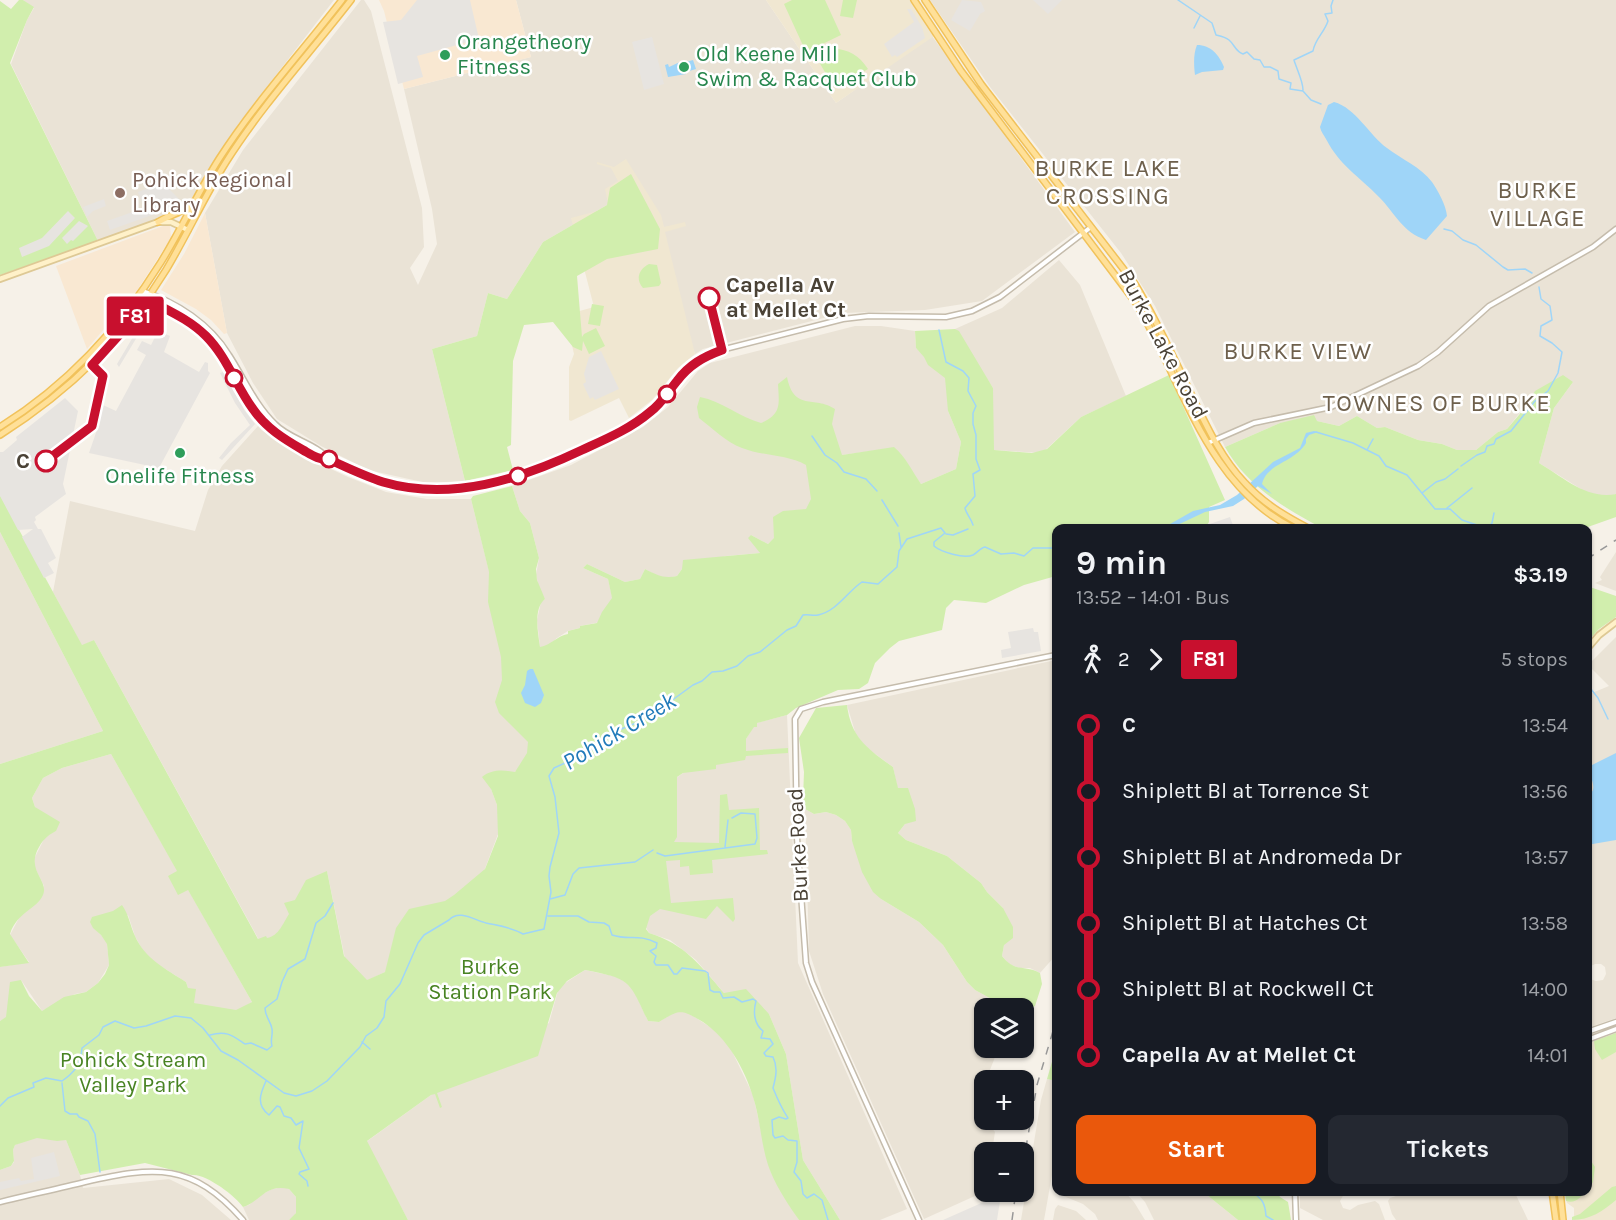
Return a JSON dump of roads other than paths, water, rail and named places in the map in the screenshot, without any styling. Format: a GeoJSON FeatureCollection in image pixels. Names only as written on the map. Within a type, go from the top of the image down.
{"type":"FeatureCollection","features":[{"type":"Feature","properties":{"kind":"main road"},"geometry":{"type":"LineString","coordinates":[[0,427],[35,403],[75,369],[111,331],[142,291],[241,127],[342,0]]}},
{"type":"Feature","properties":{"kind":"main road"},"geometry":{"type":"LineString","coordinates":[[0,435],[46,404],[80,376],[121,333],[149,296],[217,177],[240,142],[351,0]]}},
{"type":"Feature","properties":{"kind":"main road","name":"Burke Lake Road"},"geometry":{"type":"LineString","coordinates":[[914,0],[961,71],[1118,277],[1141,311],[1221,465],[1239,489],[1251,500],[1286,524]]}},
{"type":"Feature","properties":{"kind":"main road","name":"Burke Lake Road"},"geometry":{"type":"LineString","coordinates":[[925,0],[981,84],[1123,267],[1143,298],[1214,440],[1245,483],[1257,495],[1277,511],[1301,524]]}},
{"type":"Feature","properties":{"kind":"main road"},"geometry":{"type":"LineString","coordinates":[[0,279],[158,222],[167,216],[185,210],[198,195]]}},
{"type":"Feature","properties":{"kind":"main road"},"geometry":{"type":"LineString","coordinates":[[158,222],[168,221],[188,230]]}},
{"type":"Feature","properties":{"kind":"main road"},"geometry":{"type":"LineString","coordinates":[[1592,643],[1616,622]]}},
{"type":"Feature","properties":{"kind":"main road"},"geometry":{"type":"LineString","coordinates":[[1553,1196],[1556,1220]]}},
{"type":"Feature","properties":{"kind":"main road"},"geometry":{"type":"LineString","coordinates":[[1561,1196],[1563,1220]]}},
{"type":"Feature","properties":{"kind":"street"},"geometry":{"type":"LineString","coordinates":[[142,291],[206,336],[220,354],[253,409],[270,428],[289,442],[321,460],[328,459],[384,482],[421,489],[464,489],[528,473],[636,423],[655,409],[691,366],[708,355],[843,319],[869,316],[934,318],[972,312],[1000,297],[1091,227]]}},
{"type":"Feature","properties":{"kind":"street"},"geometry":{"type":"LineString","coordinates":[[1208,443],[1254,423],[1332,406],[1418,366],[1438,352],[1490,306],[1593,247],[1616,229]]}},
{"type":"Feature","properties":{"kind":"street","name":"Burke Road"},"geometry":{"type":"LineString","coordinates":[[919,1220],[822,1004],[806,963],[797,838],[795,719],[804,707],[822,702],[1052,656]]}},
{"type":"Feature","properties":{"kind":"street"},"geometry":{"type":"LineString","coordinates":[[1592,1030],[1616,1022]]}},
{"type":"Feature","properties":{"kind":"street"},"geometry":{"type":"LineString","coordinates":[[1592,1038],[1616,1029]]}},
{"type":"Feature","properties":{"kind":"street"},"geometry":{"type":"LineString","coordinates":[[0,1202],[119,1174],[144,1170],[160,1171],[179,1175],[207,1187],[224,1199],[243,1220]]}},
{"type":"Feature","properties":{"kind":"street"},"geometry":{"type":"LineString","coordinates":[[1295,1196],[1296,1220]]}},
{"type":"Feature","properties":{"kind":"water"},"geometry":{"type":"Polygon","coordinates":[[[1197,45],[1202,45],[1214,52],[1224,67],[1223,70],[1195,75],[1194,56],[1197,45]]]}},
{"type":"Feature","properties":{"kind":"water"},"geometry":{"type":"Polygon","coordinates":[[[693,60],[696,69],[686,74],[668,77],[665,65],[668,64],[669,67],[682,61],[683,63],[693,60]]]}},
{"type":"Feature","properties":{"kind":"water"},"geometry":{"type":"Polygon","coordinates":[[[1334,102],[1349,110],[1380,143],[1417,168],[1432,182],[1447,216],[1426,240],[1405,227],[1331,148],[1320,127],[1328,105],[1334,102]]]}},
{"type":"Feature","properties":{"kind":"water"},"geometry":{"type":"Polygon","coordinates":[[[1318,432],[1309,435],[1301,450],[1275,467],[1265,477],[1262,484],[1272,494],[1258,486],[1233,506],[1205,512],[1180,524],[1170,524],[1193,511],[1220,505],[1237,495],[1273,462],[1300,448],[1306,433],[1318,432]]]}},
{"type":"Feature","properties":{"kind":"water"},"geometry":{"type":"Polygon","coordinates":[[[533,669],[544,695],[541,703],[535,707],[525,703],[521,693],[527,671],[533,669]]]}},
{"type":"Feature","properties":{"kind":"water"},"geometry":{"type":"Polygon","coordinates":[[[1616,753],[1616,840],[1592,844],[1593,785],[1592,765],[1616,753]]]}},
{"type":"Feature","properties":{"kind":"waterway"},"geometry":{"type":"LineString","coordinates":[[1178,0],[1212,23],[1216,35],[1229,40],[1240,53],[1247,52],[1254,59],[1260,60],[1264,67],[1278,71],[1279,79],[1291,83],[1290,89],[1303,91],[1311,100],[1321,104]]}},
{"type":"Feature","properties":{"kind":"waterway"},"geometry":{"type":"LineString","coordinates":[[1303,90],[1294,60],[1313,51],[1328,21],[1325,14],[1332,13],[1333,0]]}},
{"type":"Feature","properties":{"kind":"waterway"},"geometry":{"type":"LineString","coordinates":[[1194,28],[1200,16]]}},
{"type":"Feature","properties":{"kind":"waterway"},"geometry":{"type":"LineString","coordinates":[[1444,229],[1476,245],[1508,270],[1525,269],[1532,273]]}},
{"type":"Feature","properties":{"kind":"waterway"},"geometry":{"type":"LineString","coordinates":[[1461,466],[1485,452],[1487,446],[1494,444],[1496,439],[1511,431],[1535,401],[1548,391],[1558,373],[1562,352],[1540,336],[1541,326],[1552,320],[1550,306],[1541,299],[1539,287]]}},
{"type":"Feature","properties":{"kind":"waterway"},"geometry":{"type":"LineString","coordinates":[[939,330],[946,362],[963,371],[969,378],[968,391],[976,406],[973,413],[973,424],[976,435],[976,459],[980,470],[973,474],[975,496],[965,508],[973,525]]}},
{"type":"Feature","properties":{"kind":"waterway","name":"Pohick Creek"},"geometry":{"type":"LineString","coordinates":[[1316,432],[1353,443],[1379,456],[1386,466],[1407,475],[1435,509],[1450,509],[1462,520],[1474,524]]}},
{"type":"Feature","properties":{"kind":"waterway"},"geometry":{"type":"LineString","coordinates":[[812,436],[825,455],[837,463],[844,472],[866,479],[877,491]]}},
{"type":"Feature","properties":{"kind":"waterway"},"geometry":{"type":"LineString","coordinates":[[1367,450],[1373,439]]}},
{"type":"Feature","properties":{"kind":"waterway"},"geometry":{"type":"LineString","coordinates":[[1422,493],[1458,469]]}},
{"type":"Feature","properties":{"kind":"waterway"},"geometry":{"type":"LineString","coordinates":[[1447,508],[1472,488]]}},
{"type":"Feature","properties":{"kind":"waterway"},"geometry":{"type":"LineString","coordinates":[[882,500],[898,526]]}},
{"type":"Feature","properties":{"kind":"waterway"},"geometry":{"type":"LineString","coordinates":[[1491,524],[1494,513]]}},
{"type":"Feature","properties":{"kind":"waterway","name":"Pohick Creek"},"geometry":{"type":"LineString","coordinates":[[0,1106],[8,1098],[34,1087],[33,1083],[46,1078],[62,1081],[67,1078],[79,1063],[82,1048],[99,1035],[103,1027],[115,1021],[134,1028],[175,1016],[191,1018],[203,1028],[221,1051],[238,1060],[284,1093],[296,1096],[312,1091],[327,1081],[360,1047],[366,1036],[377,1028],[384,1017],[386,1001],[400,984],[418,943],[424,935],[457,915],[510,928],[523,934],[544,929],[551,892],[550,867],[559,833],[555,797],[549,776],[554,768],[589,752],[619,730],[636,723],[702,681],[712,672],[737,666],[748,656],[760,652],[787,630],[796,626],[803,615],[818,615],[831,610],[862,582],[878,584],[897,567],[899,551],[907,539],[941,528],[945,533],[934,542],[934,546],[947,553],[964,556],[973,555],[985,547],[1001,554],[1014,553],[1024,556],[1033,548],[1052,548]]}},
{"type":"Feature","properties":{"kind":"waterway"},"geometry":{"type":"LineString","coordinates":[[946,534],[953,535],[968,529]]}},
{"type":"Feature","properties":{"kind":"waterway"},"geometry":{"type":"LineString","coordinates":[[899,533],[901,547]]}},
{"type":"Feature","properties":{"kind":"waterway"},"geometry":{"type":"LineString","coordinates":[[1592,690],[1608,719]]}},
{"type":"Feature","properties":{"kind":"waterway"},"geometry":{"type":"LineString","coordinates":[[657,853],[665,856],[755,844],[757,838],[755,814],[741,813],[732,818]]}},
{"type":"Feature","properties":{"kind":"waterway"},"geometry":{"type":"LineString","coordinates":[[725,847],[728,820]]}},
{"type":"Feature","properties":{"kind":"waterway"},"geometry":{"type":"LineString","coordinates":[[550,899],[565,895],[573,874],[579,868],[635,862],[653,850]]}},
{"type":"Feature","properties":{"kind":"waterway"},"geometry":{"type":"LineString","coordinates":[[210,1035],[233,1036],[245,1044],[251,1043],[267,1050],[272,1046],[272,1029],[265,1008],[277,999],[288,969],[305,959],[316,923],[325,916],[333,903]]}},
{"type":"Feature","properties":{"kind":"waterway"},"geometry":{"type":"LineString","coordinates":[[548,916],[578,916],[589,922],[604,923],[609,926],[612,935],[650,940],[657,943],[656,948],[650,951],[656,956],[654,962],[656,965],[668,965],[674,974],[682,968],[705,971],[708,973],[710,990],[720,992],[723,998],[734,997],[742,1002],[753,999],[756,1001],[755,1018],[763,1031],[761,1038],[770,1039],[773,1044],[764,1053],[766,1056],[773,1057],[776,1065],[773,1088],[788,1118],[779,1117],[772,1120],[773,1135],[775,1138],[783,1136],[788,1140],[797,1141],[797,1162],[794,1172],[801,1181],[803,1194],[807,1198],[814,1194],[822,1200],[828,1220]]}},
{"type":"Feature","properties":{"kind":"waterway"},"geometry":{"type":"LineString","coordinates":[[362,1042],[370,1049]]}},
{"type":"Feature","properties":{"kind":"waterway"},"geometry":{"type":"LineString","coordinates":[[266,1081],[260,1099],[265,1111],[269,1115],[277,1106],[280,1107],[284,1116],[291,1118],[296,1125],[303,1121],[299,1148],[309,1169],[299,1174],[307,1181],[308,1186]]}},
{"type":"Feature","properties":{"kind":"waterway"},"geometry":{"type":"LineString","coordinates":[[62,1083],[65,1111],[77,1114],[88,1121],[95,1134],[100,1172]]}},
{"type":"Feature","properties":{"kind":"waterway"},"geometry":{"type":"LineString","coordinates":[[1258,1196],[1265,1207],[1266,1216],[1273,1220]]}},
{"type":"Feature","properties":{"kind":"railway"},"geometry":{"type":"LineString","coordinates":[[1592,556],[1616,540]]}},
{"type":"Feature","properties":{"kind":"railway"},"geometry":{"type":"LineString","coordinates":[[1027,1142],[1037,1085],[1052,1034]]}},
{"type":"Feature","properties":{"kind":"railway"},"geometry":{"type":"LineString","coordinates":[[1012,1220],[1014,1202]]}},
{"type":"Feature","properties":{"kind":"place","name":"Orangetheory Fitness"},"geometry":{"type":"Point","coordinates":[445,55]}},
{"type":"Feature","properties":{"kind":"place","name":"Old Keene Mill Swim & Racquet Club"},"geometry":{"type":"Point","coordinates":[684,67]}},
{"type":"Feature","properties":{"kind":"place","name":"Pohick Regional Library"},"geometry":{"type":"Point","coordinates":[120,193]}},
{"type":"Feature","properties":{"kind":"place","name":"Capella Av at Mellet Ct"},"geometry":{"type":"Point","coordinates":[709,298]}},
{"type":"Feature","properties":{"kind":"place","name":"Onelife Fitness"},"geometry":{"type":"Point","coordinates":[180,453]}},
{"type":"Feature","properties":{"kind":"place","name":"C"},"geometry":{"type":"Point","coordinates":[46,461]}},
{"type":"Feature","properties":{"kind":"district","name":"BURKE LAKE CROSSING"},"geometry":{"type":"Point","coordinates":[1108,182]}},
{"type":"Feature","properties":{"kind":"district","name":"BURKE VILLAGE"},"geometry":{"type":"Point","coordinates":[1538,204]}},
{"type":"Feature","properties":{"kind":"district","name":"BURKE VIEW"},"geometry":{"type":"Point","coordinates":[1298,351]}},
{"type":"Feature","properties":{"kind":"district","name":"TOWNES OF BURKE"},"geometry":{"type":"Point","coordinates":[1437,403]}},
{"type":"Feature","properties":{"kind":"park label","name":"Burke Station Park"},"geometry":{"type":"Point","coordinates":[490,980]}},
{"type":"Feature","properties":{"kind":"park label","name":"Pohick Stream Valley Park"},"geometry":{"type":"Point","coordinates":[133,1072]}}]}
